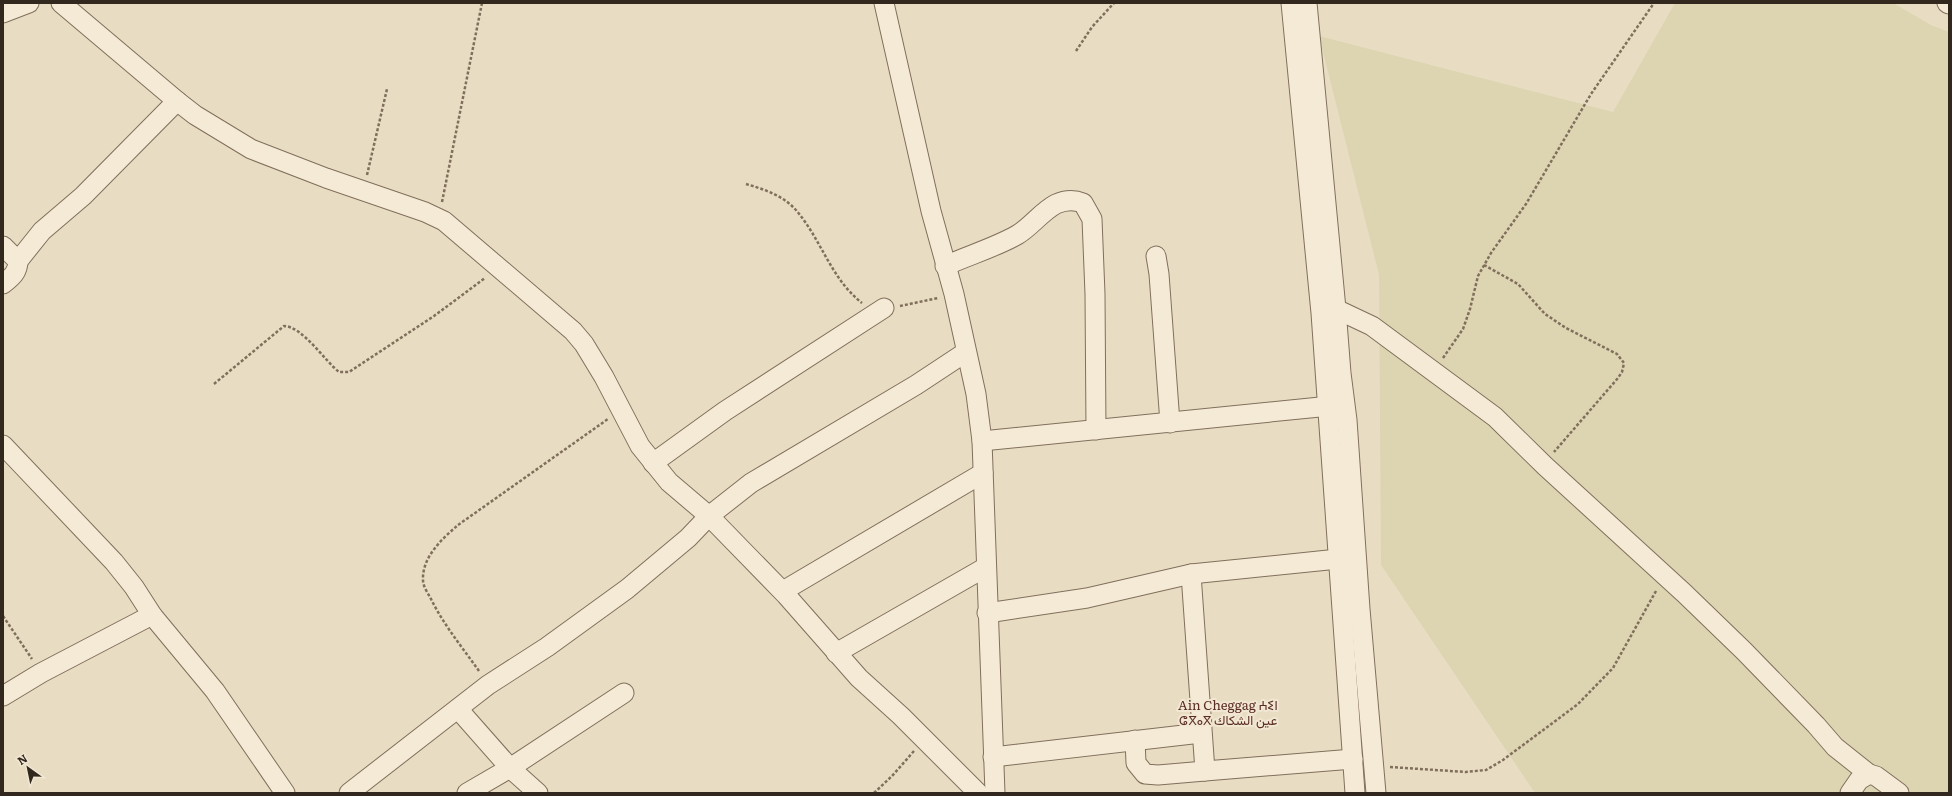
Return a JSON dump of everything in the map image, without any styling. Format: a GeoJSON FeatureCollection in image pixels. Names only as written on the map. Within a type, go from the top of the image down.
{"type":"FeatureCollection","features":[{"type":"Feature","properties":{"kind":"street"},"geometry":{"type":"LineString","coordinates":[[3,13],[29,3]]}},
{"type":"Feature","properties":{"kind":"street"},"geometry":{"type":"LineString","coordinates":[[61,3],[195,115],[251,149],[439,218],[576,334],[588,351],[640,446],[653,464],[669,482],[709,516],[783,591],[859,678],[924,739],[978,793]]}},
{"type":"Feature","properties":{"kind":"street"},"geometry":{"type":"LineString","coordinates":[[884,3],[931,211],[954,294],[976,394],[982,441],[987,613],[995,793]]}},
{"type":"Feature","properties":{"kind":"street"},"geometry":{"type":"LineString","coordinates":[[1291,3],[1321,312],[1336,405],[1360,609],[1375,765],[1376,793]]}},
{"type":"Feature","properties":{"kind":"street"},"geometry":{"type":"LineString","coordinates":[[1307,3],[1336,310],[1340,373],[1336,405],[1338,559],[1355,793]]}},
{"type":"Feature","properties":{"kind":"street"},"geometry":{"type":"LineString","coordinates":[[3,284],[18,268],[18,261],[42,231],[83,196],[177,101]]}},
{"type":"Feature","properties":{"kind":"street"},"geometry":{"type":"LineString","coordinates":[[945,266],[996,246],[1019,234],[1046,210],[1056,204],[1067,200],[1082,203],[1092,219],[1095,294],[1096,430]]}},
{"type":"Feature","properties":{"kind":"street"},"geometry":{"type":"LineString","coordinates":[[3,246],[18,261]]}},
{"type":"Feature","properties":{"kind":"street"},"geometry":{"type":"LineString","coordinates":[[1156,256],[1159,274],[1170,423]]}},
{"type":"Feature","properties":{"kind":"street"},"geometry":{"type":"LineString","coordinates":[[653,464],[725,411],[884,308]]}},
{"type":"Feature","properties":{"kind":"street"},"geometry":{"type":"LineString","coordinates":[[1336,310],[1372,326],[1495,417],[1544,465],[1664,575],[1765,672],[1835,747],[1869,774],[1876,776],[1900,793]]}},
{"type":"Feature","properties":{"kind":"street"},"geometry":{"type":"LineString","coordinates":[[349,793],[488,685],[547,647],[626,590],[688,538],[709,516],[751,482],[916,385],[966,352]]}},
{"type":"Feature","properties":{"kind":"street"},"geometry":{"type":"LineString","coordinates":[[982,441],[1336,405]]}},
{"type":"Feature","properties":{"kind":"street"},"geometry":{"type":"LineString","coordinates":[[3,445],[114,562],[134,587],[152,615],[215,691],[285,793]]}},
{"type":"Feature","properties":{"kind":"street"},"geometry":{"type":"LineString","coordinates":[[783,591],[983,473]]}},
{"type":"Feature","properties":{"kind":"street"},"geometry":{"type":"LineString","coordinates":[[987,613],[1087,598],[1191,574],[1338,559]]}},
{"type":"Feature","properties":{"kind":"street"},"geometry":{"type":"LineString","coordinates":[[836,653],[986,567]]}},
{"type":"Feature","properties":{"kind":"street"},"geometry":{"type":"LineString","coordinates":[[1191,574],[1201,733],[1205,771]]}},
{"type":"Feature","properties":{"kind":"street"},"geometry":{"type":"LineString","coordinates":[[3,696],[41,673],[152,615]]}},
{"type":"Feature","properties":{"kind":"street"},"geometry":{"type":"LineString","coordinates":[[467,793],[510,768],[624,693]]}},
{"type":"Feature","properties":{"kind":"street"},"geometry":{"type":"LineString","coordinates":[[458,708],[510,768],[538,793]]}},
{"type":"Feature","properties":{"kind":"street"},"geometry":{"type":"LineString","coordinates":[[993,757],[1201,733]]}},
{"type":"Feature","properties":{"kind":"street"},"geometry":{"type":"LineString","coordinates":[[1135,740],[1136,762],[1145,774],[1158,775],[1353,759]]}},
{"type":"Feature","properties":{"kind":"street"},"geometry":{"type":"LineString","coordinates":[[1850,793],[1859,780],[1869,774]]}},
{"type":"Feature","properties":{"kind":"path"},"geometry":{"type":"LineString","coordinates":[[439,218],[482,3]]}},
{"type":"Feature","properties":{"kind":"path"},"geometry":{"type":"LineString","coordinates":[[1076,51],[1092,27],[1114,3]]}},
{"type":"Feature","properties":{"kind":"path"},"geometry":{"type":"LineString","coordinates":[[1433,371],[1463,330],[1478,276],[1484,265],[1526,204],[1591,94],[1654,3]]}},
{"type":"Feature","properties":{"kind":"path"},"geometry":{"type":"LineString","coordinates":[[363,191],[386,89]]}},
{"type":"Feature","properties":{"kind":"path"},"geometry":{"type":"LineString","coordinates":[[746,184],[775,195],[794,208],[806,224],[833,270],[847,288],[864,304],[871,307],[884,308],[954,294]]}},
{"type":"Feature","properties":{"kind":"path"},"geometry":{"type":"LineString","coordinates":[[1484,265],[1518,284],[1545,314],[1566,328],[1617,354],[1624,363],[1622,372],[1618,378],[1544,465]]}},
{"type":"Feature","properties":{"kind":"path"},"geometry":{"type":"LineString","coordinates":[[214,384],[284,326],[289,326],[302,335],[339,372],[348,372],[434,316],[498,267]]}},
{"type":"Feature","properties":{"kind":"path"},"geometry":{"type":"LineString","coordinates":[[488,685],[435,609],[423,582],[427,562],[438,543],[458,524],[621,410]]}},
{"type":"Feature","properties":{"kind":"path"},"geometry":{"type":"LineString","coordinates":[[1375,765],[1406,769],[1466,772],[1486,770],[1503,760],[1578,704],[1612,668],[1633,634],[1664,575]]}},
{"type":"Feature","properties":{"kind":"path"},"geometry":{"type":"LineString","coordinates":[[3,616],[41,673]]}},
{"type":"Feature","properties":{"kind":"path"},"geometry":{"type":"LineString","coordinates":[[874,793],[892,776],[924,739]]}},
{"type":"Feature","properties":{"kind":"shaded area"},"geometry":{"type":"Polygon","coordinates":[[[1675,3],[1893,3],[1931,25],[1949,32],[1949,793],[1535,793],[1381,565],[1379,275],[1319,36],[1613,112],[1675,3]]]}},
{"type":"Feature","properties":{"kind":"district","name":"Ain Cheggag ⵄⵉⵏ ⵛⴳⴰⴳ عين الشكاك"},"geometry":{"type":"Point","coordinates":[1228,712]}}]}
